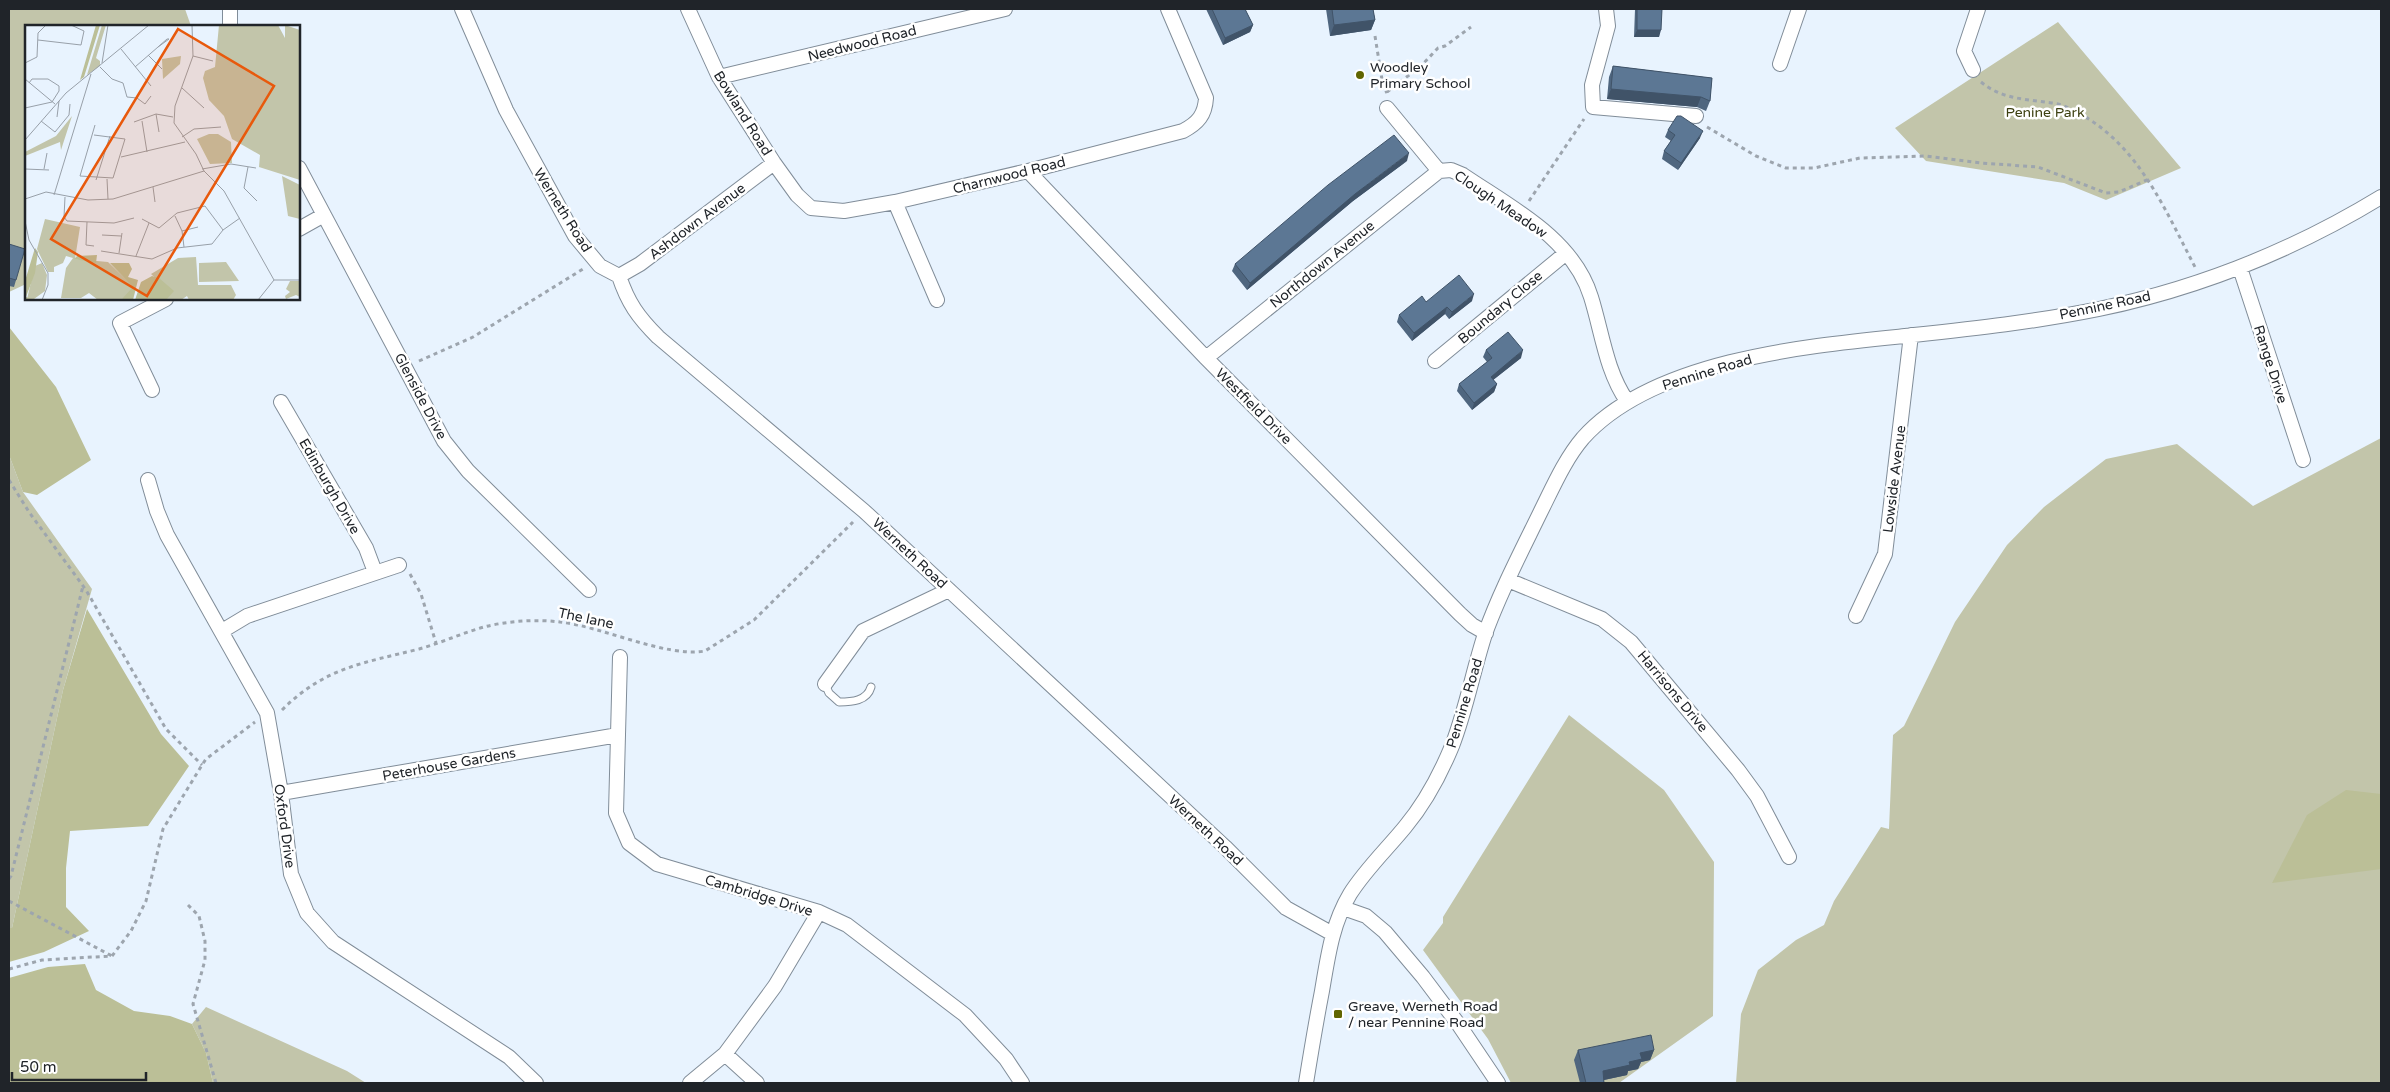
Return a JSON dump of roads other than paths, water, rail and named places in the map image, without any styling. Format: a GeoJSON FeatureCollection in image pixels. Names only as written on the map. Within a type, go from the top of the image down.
{"type":"FeatureCollection","features":[{"type":"Feature","properties":{"kind":"street"},"geometry":{"type":"LineString","coordinates":[[230,9],[230,25]]}},
{"type":"Feature","properties":{"kind":"street","name":"Werneth Road"},"geometry":{"type":"LineString","coordinates":[[462,9],[506,110],[539,174],[575,236],[600,266],[619,276],[627,299],[639,318],[658,337],[864,511],[1225,847],[1286,908],[1331,933]]}},
{"type":"Feature","properties":{"kind":"street","name":"Bowland Road"},"geometry":{"type":"LineString","coordinates":[[688,9],[719,78],[774,163],[797,195],[811,208]]}},
{"type":"Feature","properties":{"kind":"street","name":"Needwood Road"},"geometry":{"type":"LineString","coordinates":[[719,78],[1005,9]]}},
{"type":"Feature","properties":{"kind":"street","name":"Charnwood Road"},"geometry":{"type":"LineString","coordinates":[[811,208],[844,211],[896,202],[1028,171],[1183,131],[1200,119],[1206,109],[1206,98],[1168,9]]}},
{"type":"Feature","properties":{"kind":"street"},"geometry":{"type":"LineString","coordinates":[[1606,9],[1608,26],[1592,85],[1593,106],[1696,116]]}},
{"type":"Feature","properties":{"kind":"street"},"geometry":{"type":"LineString","coordinates":[[1780,64],[1799,9]]}},
{"type":"Feature","properties":{"kind":"street"},"geometry":{"type":"LineString","coordinates":[[1972,70],[1964,51],[1978,9]]}},
{"type":"Feature","properties":{"kind":"street","name":"Clough Meadow"},"geometry":{"type":"LineString","coordinates":[[1387,108],[1438,171],[1451,170],[1463,175],[1547,233],[1566,253],[1581,273],[1590,295],[1612,373],[1627,401]]}},
{"type":"Feature","properties":{"kind":"street","name":"Ashdown Avenue"},"geometry":{"type":"LineString","coordinates":[[619,276],[640,264],[774,163]]}},
{"type":"Feature","properties":{"kind":"street","name":"Glenside Drive"},"geometry":{"type":"LineString","coordinates":[[300,170],[444,441],[468,471],[589,590]]}},
{"type":"Feature","properties":{"kind":"street","name":"Westfield Drive"},"geometry":{"type":"LineString","coordinates":[[1028,171],[1206,358],[1460,614],[1472,625],[1486,633]]}},
{"type":"Feature","properties":{"kind":"street","name":"Northdown Avenue"},"geometry":{"type":"LineString","coordinates":[[1206,358],[1438,171]]}},
{"type":"Feature","properties":{"kind":"street","name":"Pennine Road"},"geometry":{"type":"LineString","coordinates":[[1331,933],[1343,908],[1369,868],[1423,804],[1436,782],[1459,728],[1486,633],[1508,580],[1552,490],[1580,442],[1600,420],[1627,401],[1656,386],[1682,377],[1769,353],[2097,310],[2203,281],[2240,268],[2299,243],[2381,197]]}},
{"type":"Feature","properties":{"kind":"street"},"geometry":{"type":"LineString","coordinates":[[896,202],[937,300]]}},
{"type":"Feature","properties":{"kind":"street"},"geometry":{"type":"LineString","coordinates":[[300,228],[324,215]]}},
{"type":"Feature","properties":{"kind":"street","name":"Boundary Close"},"geometry":{"type":"LineString","coordinates":[[1435,361],[1566,253]]}},
{"type":"Feature","properties":{"kind":"street","name":"Range Drive"},"geometry":{"type":"LineString","coordinates":[[2240,268],[2303,460]]}},
{"type":"Feature","properties":{"kind":"street"},"geometry":{"type":"LineString","coordinates":[[152,390],[120,323],[164,300]]}},
{"type":"Feature","properties":{"kind":"street","name":"Lowside Avenue"},"geometry":{"type":"LineString","coordinates":[[1856,616],[1885,554],[1911,335]]}},
{"type":"Feature","properties":{"kind":"street","name":"Edinburgh Drive"},"geometry":{"type":"LineString","coordinates":[[281,402],[366,548],[375,572]]}},
{"type":"Feature","properties":{"kind":"street","name":"Oxford Drive"},"geometry":{"type":"LineString","coordinates":[[148,480],[156,511],[167,535],[192,583],[222,631],[267,713],[281,793],[291,874],[307,913],[333,942],[509,1058],[536,1083]]}},
{"type":"Feature","properties":{"kind":"street"},"geometry":{"type":"LineString","coordinates":[[222,631],[247,616],[399,565]]}},
{"type":"Feature","properties":{"kind":"street","name":"Harrisons Drive"},"geometry":{"type":"LineString","coordinates":[[1508,580],[1602,619],[1631,642],[1738,770],[1757,796],[1788,857]]}},
{"type":"Feature","properties":{"kind":"street"},"geometry":{"type":"LineString","coordinates":[[825,684],[863,631],[949,590]]}},
{"type":"Feature","properties":{"kind":"street","name":"Cambridge Drive"},"geometry":{"type":"LineString","coordinates":[[620,657],[616,813],[629,843],[657,864],[819,912],[847,926],[964,1015],[1006,1059],[1022,1083]]}},
{"type":"Feature","properties":{"kind":"street","name":"Peterhouse Gardens"},"geometry":{"type":"LineString","coordinates":[[281,793],[618,735]]}},
{"type":"Feature","properties":{"kind":"street"},"geometry":{"type":"LineString","coordinates":[[1343,908],[1366,916],[1385,932],[1435,992],[1498,1083]]}},
{"type":"Feature","properties":{"kind":"street"},"geometry":{"type":"LineString","coordinates":[[690,1083],[725,1054],[775,986],[819,912]]}},
{"type":"Feature","properties":{"kind":"street"},"geometry":{"type":"LineString","coordinates":[[1306,1083],[1331,933]]}},
{"type":"Feature","properties":{"kind":"street"},"geometry":{"type":"LineString","coordinates":[[725,1054],[757,1083]]}},
{"type":"Feature","properties":{"kind":"lane"},"geometry":{"type":"LineString","coordinates":[[825,684],[829,693],[839,702],[854,702],[869,694],[872,687]]}},
{"type":"Feature","properties":{"kind":"place","name":"Woodley Primary School"},"geometry":{"type":"Point","coordinates":[1360,75]}},
{"type":"Feature","properties":{"kind":"place","name":"Greave, Werneth Road / near Pennine Road"},"geometry":{"type":"Point","coordinates":[1338,1014]}},
{"type":"Feature","properties":{"kind":"park label","name":"Penine Park"},"geometry":{"type":"Point","coordinates":[2045,112]}}]}
